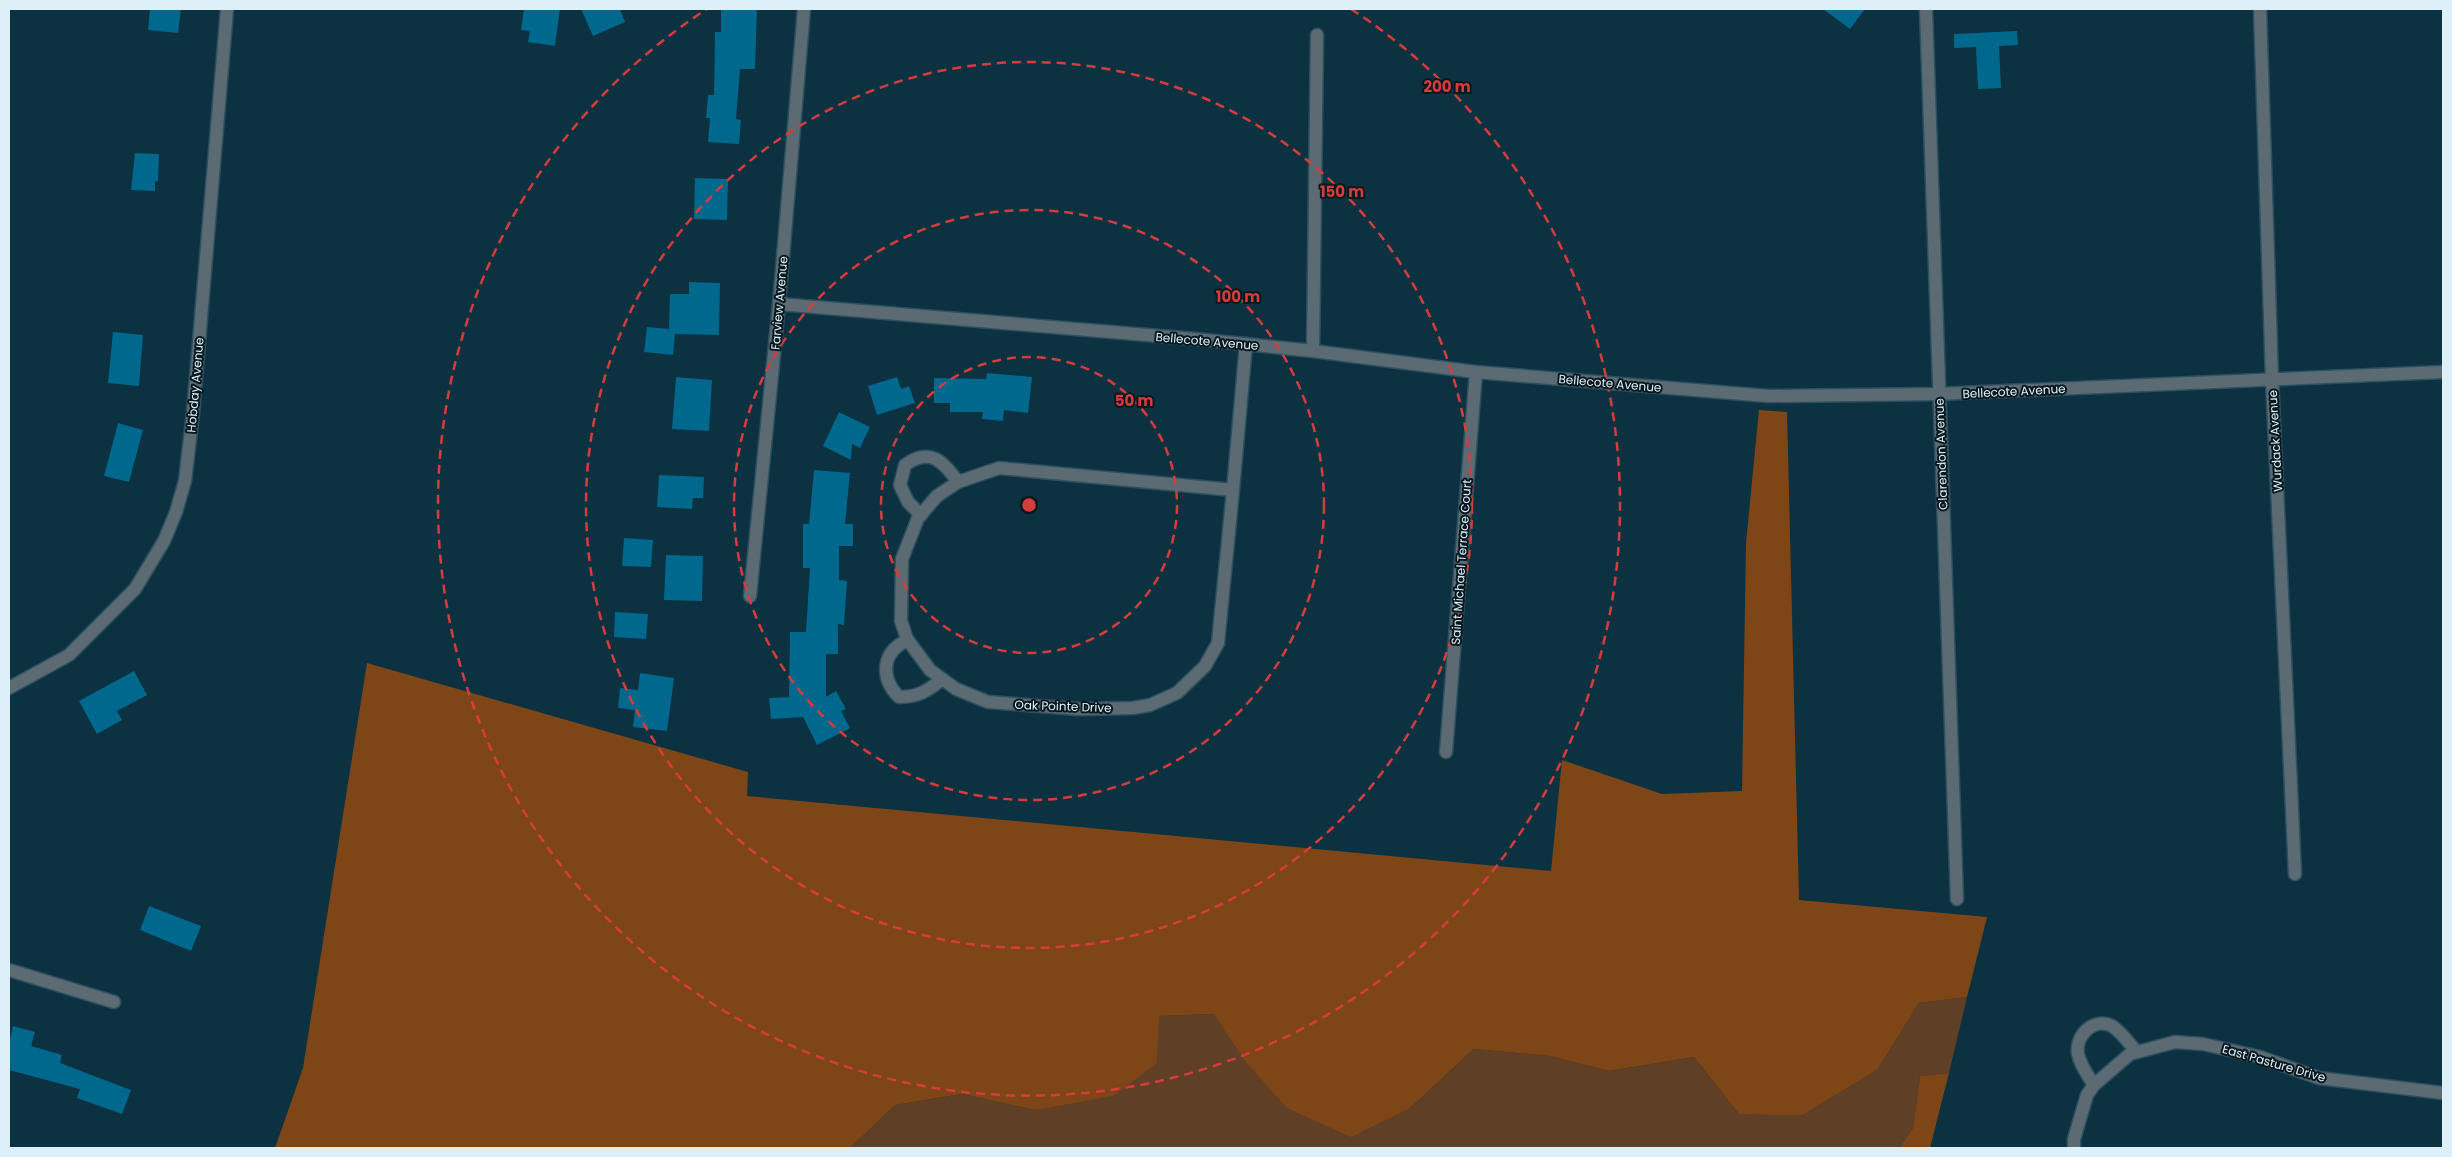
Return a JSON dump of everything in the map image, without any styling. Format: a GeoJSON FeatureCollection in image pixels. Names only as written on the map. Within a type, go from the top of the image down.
{"type":"FeatureCollection","features":[{"type":"Feature","properties":{"kind":"street","name":"Hobday Avenue"},"geometry":{"type":"LineString","coordinates":[[9,688],[69,655],[136,589],[164,541],[176,512],[185,481],[193,413],[227,9]]}},
{"type":"Feature","properties":{"kind":"street","name":"Farview Avenue"},"geometry":{"type":"LineString","coordinates":[[750,596],[779,304],[804,9]]}},
{"type":"Feature","properties":{"kind":"street","name":"Clarendon Avenue"},"geometry":{"type":"LineString","coordinates":[[1926,9],[1957,899]]}},
{"type":"Feature","properties":{"kind":"street","name":"Wurdack Avenue"},"geometry":{"type":"LineString","coordinates":[[2260,9],[2272,379],[2295,874]]}},
{"type":"Feature","properties":{"kind":"street"},"geometry":{"type":"LineString","coordinates":[[1313,351],[1317,35]]}},
{"type":"Feature","properties":{"kind":"street","name":"Bellecote Avenue"},"geometry":{"type":"LineString","coordinates":[[779,304],[1246,344],[1476,372],[1768,396],[1939,394],[2443,372]]}},
{"type":"Feature","properties":{"kind":"street","name":"Oak Pointe Drive"},"geometry":{"type":"LineString","coordinates":[[1233,490],[999,468],[958,482],[937,496],[920,515],[902,559],[901,621],[908,640],[930,670],[956,689],[988,702],[1078,709],[1133,708],[1150,705],[1177,693],[1205,666],[1218,643],[1233,490],[1246,344]]}},
{"type":"Feature","properties":{"kind":"street","name":"Saint Michael Terrace Court"},"geometry":{"type":"LineString","coordinates":[[1446,752],[1476,372]]}},
{"type":"Feature","properties":{"kind":"street"},"geometry":{"type":"LineString","coordinates":[[920,515],[908,502],[900,485],[905,465],[916,457],[931,457],[945,465],[958,482]]}},
{"type":"Feature","properties":{"kind":"street"},"geometry":{"type":"LineString","coordinates":[[908,640],[891,653],[885,670],[889,686],[899,697],[915,697],[929,690],[942,679]]}},
{"type":"Feature","properties":{"kind":"street"},"geometry":{"type":"LineString","coordinates":[[9,970],[114,1002]]}},
{"type":"Feature","properties":{"kind":"street"},"geometry":{"type":"LineString","coordinates":[[2094,1085],[2078,1055],[2078,1044],[2086,1028],[2099,1023],[2112,1026],[2136,1051]]}},
{"type":"Feature","properties":{"kind":"street","name":"East Pasture Drive"},"geometry":{"type":"LineString","coordinates":[[2074,1148],[2074,1139],[2087,1095],[2094,1085],[2130,1054],[2175,1042],[2203,1044],[2260,1057],[2319,1078],[2443,1092]]}},
{"type":"Feature","properties":{"kind":"shaded area"},"geometry":{"type":"Polygon","coordinates":[[[1759,410],[1787,412],[1799,900],[1987,917],[1967,997],[1919,1003],[1878,1069],[1802,1115],[1739,1114],[1694,1057],[1609,1071],[1550,1056],[1474,1049],[1410,1108],[1351,1137],[1287,1108],[1244,1060],[1214,1014],[1159,1016],[1157,1063],[1113,1096],[1035,1110],[962,1094],[895,1105],[850,1148],[275,1148],[303,1068],[367,663],[748,772],[747,796],[1551,871],[1562,760],[1662,794],[1742,791],[1746,543],[1759,410]]]}},
{"type":"Feature","properties":{"kind":"shaded area"},"geometry":{"type":"Polygon","coordinates":[[[1967,997],[1949,1073],[1920,1076],[1913,1128],[1899,1148],[850,1148],[895,1105],[962,1094],[1036,1110],[1157,1063],[1158,1016],[1215,1014],[1244,1060],[1410,1108],[1474,1049],[1550,1056],[1609,1071],[1694,1057],[1739,1114],[1878,1069],[1919,1003],[1967,997]]]}},
{"type":"Feature","properties":{"kind":"shaded area"},"geometry":{"type":"Polygon","coordinates":[[[1949,1073],[1930,1148],[1899,1148],[1913,1128],[1920,1076],[1949,1073]]]}},
{"type":"Feature","properties":{"kind":"building"},"geometry":{"type":"Polygon","coordinates":[[[150,9],[181,9],[178,33],[148,30],[150,9]]]}},
{"type":"Feature","properties":{"kind":"building"},"geometry":{"type":"Polygon","coordinates":[[[524,9],[560,9],[555,46],[528,42],[530,31],[521,30],[524,9]]]}},
{"type":"Feature","properties":{"kind":"building"},"geometry":{"type":"Polygon","coordinates":[[[581,9],[620,9],[625,22],[593,36],[581,9]]]}},
{"type":"Feature","properties":{"kind":"building"},"geometry":{"type":"Polygon","coordinates":[[[721,9],[757,9],[755,69],[740,69],[736,119],[741,120],[739,144],[708,142],[710,118],[706,118],[708,95],[714,95],[715,32],[721,32],[721,9]]]}},
{"type":"Feature","properties":{"kind":"building"},"geometry":{"type":"Polygon","coordinates":[[[1823,9],[1865,9],[1850,29],[1823,9]]]}},
{"type":"Feature","properties":{"kind":"building"},"geometry":{"type":"Polygon","coordinates":[[[2017,31],[2018,45],[1999,46],[2001,88],[1978,89],[1976,47],[1954,48],[1954,34],[2017,31]]]}},
{"type":"Feature","properties":{"kind":"building"},"geometry":{"type":"Polygon","coordinates":[[[135,153],[159,154],[158,181],[155,181],[155,191],[131,190],[135,153]]]}},
{"type":"Feature","properties":{"kind":"building"},"geometry":{"type":"Polygon","coordinates":[[[695,178],[728,179],[727,220],[694,219],[695,178]]]}},
{"type":"Feature","properties":{"kind":"building"},"geometry":{"type":"Polygon","coordinates":[[[689,282],[720,283],[719,335],[675,334],[673,355],[644,352],[647,327],[669,329],[670,294],[689,294],[689,282]]]}},
{"type":"Feature","properties":{"kind":"building"},"geometry":{"type":"Polygon","coordinates":[[[113,332],[143,335],[139,386],[108,383],[113,332]]]}},
{"type":"Feature","properties":{"kind":"building"},"geometry":{"type":"Polygon","coordinates":[[[987,373],[1032,377],[1028,413],[1004,410],[1003,421],[982,419],[983,412],[950,412],[950,403],[934,403],[934,378],[986,379],[987,373]]]}},
{"type":"Feature","properties":{"kind":"building"},"geometry":{"type":"Polygon","coordinates":[[[676,377],[712,380],[709,431],[672,429],[676,377]]]}},
{"type":"Feature","properties":{"kind":"building"},"geometry":{"type":"Polygon","coordinates":[[[897,377],[901,389],[909,386],[915,403],[877,415],[868,386],[897,377]]]}},
{"type":"Feature","properties":{"kind":"building"},"geometry":{"type":"Polygon","coordinates":[[[839,412],[870,427],[860,448],[852,444],[851,460],[823,446],[839,412]]]}},
{"type":"Feature","properties":{"kind":"building"},"geometry":{"type":"Polygon","coordinates":[[[118,423],[143,430],[129,482],[104,476],[118,423]]]}},
{"type":"Feature","properties":{"kind":"building"},"geometry":{"type":"Polygon","coordinates":[[[814,470],[850,473],[845,524],[853,524],[853,546],[839,546],[839,580],[847,581],[844,625],[838,624],[838,654],[826,654],[826,697],[836,691],[846,709],[841,711],[850,728],[817,745],[803,717],[771,719],[769,698],[789,697],[790,632],[806,632],[810,568],[803,568],[803,524],[809,524],[814,470]]]}},
{"type":"Feature","properties":{"kind":"building"},"geometry":{"type":"Polygon","coordinates":[[[659,475],[704,477],[703,498],[693,498],[692,509],[657,507],[659,475]]]}},
{"type":"Feature","properties":{"kind":"building"},"geometry":{"type":"Polygon","coordinates":[[[624,538],[653,540],[651,567],[622,566],[624,538]]]}},
{"type":"Feature","properties":{"kind":"building"},"geometry":{"type":"Polygon","coordinates":[[[666,555],[703,556],[702,601],[664,600],[666,555]]]}},
{"type":"Feature","properties":{"kind":"building"},"geometry":{"type":"Polygon","coordinates":[[[615,612],[648,614],[646,639],[614,637],[615,612]]]}},
{"type":"Feature","properties":{"kind":"building"},"geometry":{"type":"Polygon","coordinates":[[[134,671],[147,695],[117,711],[122,720],[97,734],[79,701],[134,671]]]}},
{"type":"Feature","properties":{"kind":"building"},"geometry":{"type":"Polygon","coordinates":[[[640,673],[674,678],[667,731],[633,727],[635,710],[618,708],[620,688],[638,690],[640,673]]]}},
{"type":"Feature","properties":{"kind":"building"},"geometry":{"type":"Polygon","coordinates":[[[149,906],[201,926],[191,951],[140,930],[149,906]]]}},
{"type":"Feature","properties":{"kind":"building"},"geometry":{"type":"Polygon","coordinates":[[[13,1026],[35,1032],[31,1046],[62,1055],[60,1063],[131,1090],[122,1114],[77,1098],[80,1089],[9,1070],[9,1043],[13,1026]]]}}]}
